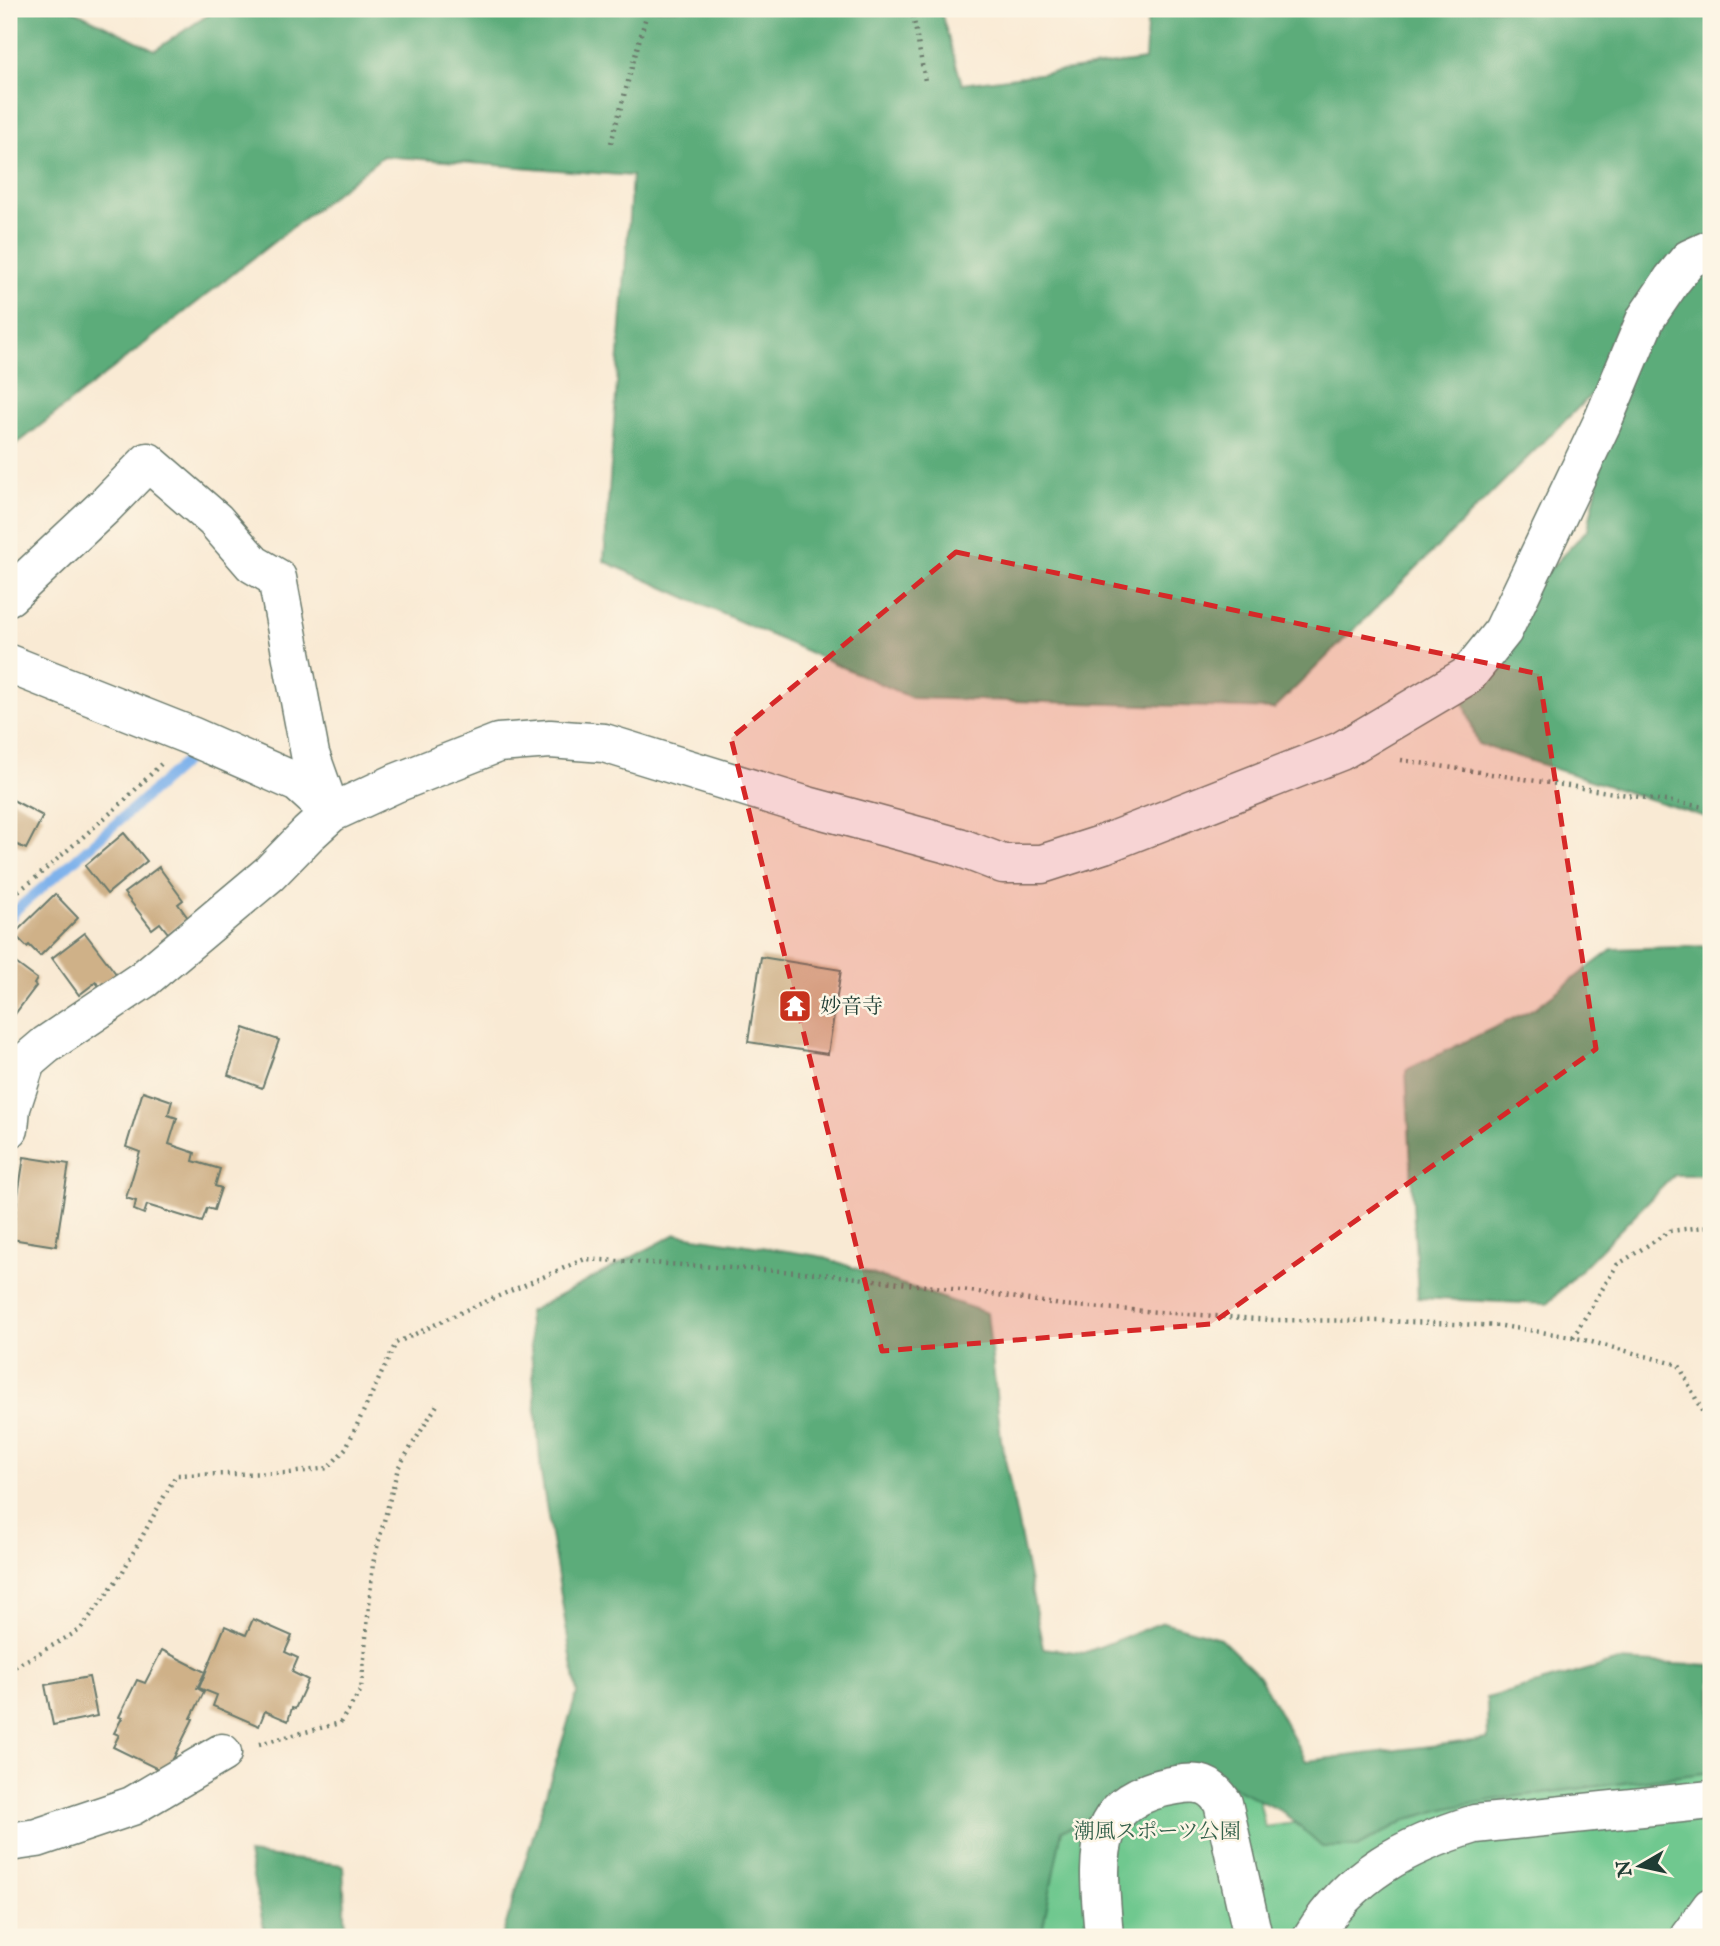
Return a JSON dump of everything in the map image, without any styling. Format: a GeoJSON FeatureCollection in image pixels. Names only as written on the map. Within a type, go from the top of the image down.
{"type":"FeatureCollection","features":[{"type":"Feature","properties":{"kind":"street"},"geometry":{"type":"LineString","coordinates":[[9,1129],[17,1056],[46,1045],[144,979],[269,874],[331,813],[396,783],[498,743],[550,739],[604,743],[804,805],[958,848],[1003,864],[1042,864],[1104,844],[1341,751],[1467,676],[1503,631],[1602,423],[1646,318],[1689,259],[1711,249]]}},
{"type":"Feature","properties":{"kind":"street"},"geometry":{"type":"LineString","coordinates":[[9,596],[148,462],[215,520],[253,564],[277,578],[310,754],[331,813]]}},
{"type":"Feature","properties":{"kind":"street"},"geometry":{"type":"LineString","coordinates":[[9,664],[191,736],[298,783],[331,813]]}},
{"type":"Feature","properties":{"kind":"street"},"geometry":{"type":"LineString","coordinates":[[9,1842],[37,1838],[132,1806],[222,1753]]}},
{"type":"Feature","properties":{"kind":"street"},"geometry":{"type":"LineString","coordinates":[[1104,1937],[1100,1859],[1103,1838],[1119,1809],[1135,1797],[1158,1788],[1179,1784],[1203,1784],[1216,1792],[1223,1803],[1253,1937]]}},
{"type":"Feature","properties":{"kind":"street"},"geometry":{"type":"LineString","coordinates":[[1312,1937],[1323,1918],[1364,1878],[1390,1858],[1439,1835],[1475,1824],[1711,1800]]}},
{"type":"Feature","properties":{"kind":"street"},"geometry":{"type":"LineString","coordinates":[[1689,1937],[1711,1907]]}},
{"type":"Feature","properties":{"kind":"path"},"geometry":{"type":"LineString","coordinates":[[611,143],[648,9]]}},
{"type":"Feature","properties":{"kind":"path"},"geometry":{"type":"LineString","coordinates":[[912,9],[925,81]]}},
{"type":"Feature","properties":{"kind":"path"},"geometry":{"type":"LineString","coordinates":[[9,901],[123,802],[191,736]]}},
{"type":"Feature","properties":{"kind":"path"},"geometry":{"type":"LineString","coordinates":[[1341,751],[1711,808]]}},
{"type":"Feature","properties":{"kind":"path"},"geometry":{"type":"LineString","coordinates":[[1573,1337],[1617,1265],[1670,1231],[1711,1226]]}},
{"type":"Feature","properties":{"kind":"path"},"geometry":{"type":"LineString","coordinates":[[9,1671],[80,1630],[122,1573],[176,1475],[290,1473],[328,1468],[346,1448],[396,1343],[585,1259],[814,1273],[978,1292],[1062,1305],[1270,1320],[1502,1326],[1573,1337],[1679,1365],[1711,1429]]}},
{"type":"Feature","properties":{"kind":"path"},"geometry":{"type":"LineString","coordinates":[[222,1753],[340,1723],[361,1690],[373,1563],[397,1468],[437,1405]]}},
{"type":"Feature","properties":{"kind":"highlighted area"},"geometry":{"type":"Polygon","coordinates":[[[956,552],[1539,674],[1596,1049],[1211,1324],[882,1351],[731,738],[956,552]]]}},
{"type":"Feature","properties":{"kind":"green space"},"geometry":{"type":"Polygon","coordinates":[[[9,9],[71,9],[155,50],[217,9],[940,9],[962,84],[1145,60],[1148,9],[1711,9],[1711,819],[1478,744],[1453,670],[1588,529],[1622,364],[1274,709],[912,698],[604,561],[632,176],[383,156],[13,447],[9,440],[9,9]]]}},
{"type":"Feature","properties":{"kind":"green space"},"geometry":{"type":"Polygon","coordinates":[[[1711,946],[1711,1175],[1674,1175],[1547,1304],[1418,1298],[1406,1070],[1535,1008],[1613,949],[1711,946]]]}},
{"type":"Feature","properties":{"kind":"green space"},"geometry":{"type":"Polygon","coordinates":[[[676,1234],[819,1256],[987,1313],[1001,1439],[1043,1648],[1084,1653],[1163,1622],[1220,1638],[1259,1676],[1306,1761],[1488,1739],[1487,1698],[1618,1661],[1711,1666],[1711,1772],[1504,1798],[1448,1808],[1408,1819],[1357,1847],[1322,1847],[1283,1812],[1228,1784],[1062,1830],[1041,1937],[502,1937],[577,1693],[541,1474],[528,1312],[676,1234]]]}},
{"type":"Feature","properties":{"kind":"green space","name":"潮風スポーツ公園"},"geometry":{"type":"Polygon","coordinates":[[[1240,1713],[1265,1827],[1711,1766],[1711,1937],[1037,1937],[1037,1742],[1240,1713]]]}},
{"type":"Feature","properties":{"kind":"green space"},"geometry":{"type":"Polygon","coordinates":[[[248,1854],[343,1865],[346,1937],[266,1937],[248,1854]]]}},
{"type":"Feature","properties":{"kind":"building"},"geometry":{"type":"Polygon","coordinates":[[[9,798],[43,816],[26,849],[9,841],[9,798]]]}},
{"type":"Feature","properties":{"kind":"building"},"geometry":{"type":"Polygon","coordinates":[[[124,833],[147,861],[107,894],[85,866],[124,833]]]}},
{"type":"Feature","properties":{"kind":"building"},"geometry":{"type":"Polygon","coordinates":[[[159,867],[183,900],[178,904],[188,918],[168,933],[160,923],[152,929],[124,893],[159,867]]]}},
{"type":"Feature","properties":{"kind":"building"},"geometry":{"type":"Polygon","coordinates":[[[55,894],[78,918],[40,956],[14,934],[55,894]]]}},
{"type":"Feature","properties":{"kind":"building"},"geometry":{"type":"Polygon","coordinates":[[[85,933],[117,975],[100,988],[96,982],[79,995],[52,958],[85,933]]]}},
{"type":"Feature","properties":{"kind":"building","name":"妙音寺"},"geometry":{"type":"Polygon","coordinates":[[[761,957],[841,970],[828,1054],[748,1042],[761,957]]]}},
{"type":"Feature","properties":{"kind":"building"},"geometry":{"type":"Polygon","coordinates":[[[9,958],[37,979],[34,984],[36,986],[9,1022],[9,958]]]}},
{"type":"Feature","properties":{"kind":"building"},"geometry":{"type":"Polygon","coordinates":[[[244,1028],[279,1040],[262,1088],[228,1075],[244,1028]]]}},
{"type":"Feature","properties":{"kind":"building"},"geometry":{"type":"Polygon","coordinates":[[[143,1091],[172,1101],[168,1115],[177,1118],[169,1144],[195,1153],[193,1161],[220,1169],[215,1186],[221,1188],[214,1210],[207,1208],[202,1222],[147,1205],[144,1214],[134,1210],[136,1201],[126,1198],[140,1152],[126,1147],[143,1091]]]}},
{"type":"Feature","properties":{"kind":"building"},"geometry":{"type":"Polygon","coordinates":[[[24,1157],[69,1164],[56,1246],[11,1239],[24,1157]]]}},
{"type":"Feature","properties":{"kind":"building"},"geometry":{"type":"Polygon","coordinates":[[[253,1619],[292,1636],[285,1652],[298,1658],[292,1672],[308,1680],[295,1709],[292,1708],[288,1721],[265,1711],[259,1726],[213,1706],[217,1695],[199,1688],[225,1626],[246,1635],[253,1619]]]}},
{"type":"Feature","properties":{"kind":"building"},"geometry":{"type":"Polygon","coordinates":[[[162,1650],[205,1672],[197,1688],[204,1692],[166,1773],[113,1747],[119,1735],[114,1733],[122,1718],[119,1717],[137,1680],[145,1683],[162,1650]]]}},
{"type":"Feature","properties":{"kind":"building"},"geometry":{"type":"Polygon","coordinates":[[[89,1677],[97,1716],[53,1725],[45,1685],[89,1677]]]}},
{"type":"Feature","properties":{"kind":"waterway"},"geometry":{"type":"LineString","coordinates":[[9,920],[17,909],[191,757],[202,761]]}},
{"type":"Feature","properties":{"kind":"place","name":"妙音寺"},"geometry":{"type":"Point","coordinates":[795,1006]}}]}
